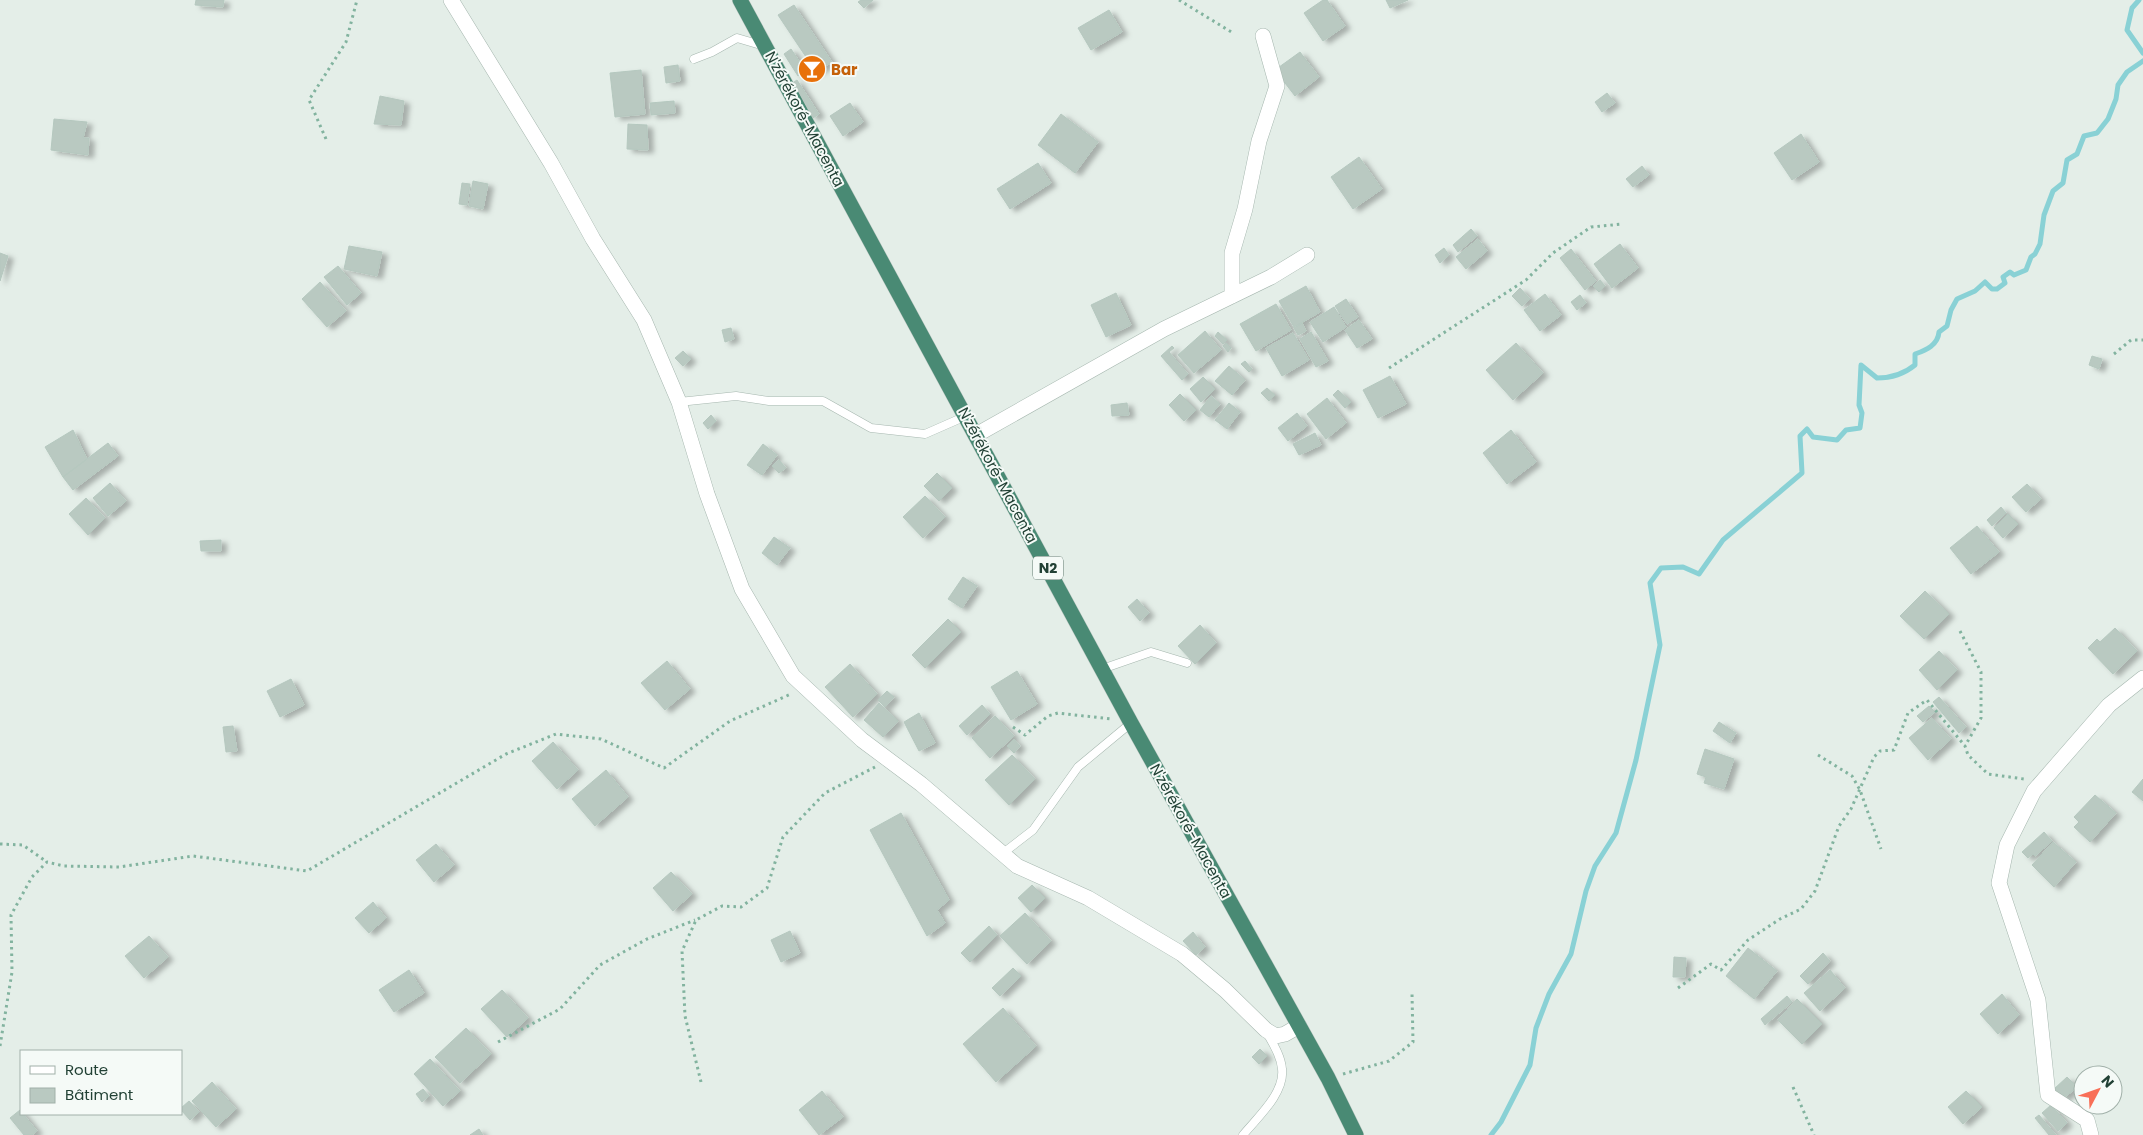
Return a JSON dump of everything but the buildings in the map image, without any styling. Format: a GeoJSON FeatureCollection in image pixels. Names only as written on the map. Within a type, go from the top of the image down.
{"type":"FeatureCollection","features":[{"type":"Feature","properties":{"kind":"highway","name":"N'zérékoré-Macenta"},"geometry":{"type":"LineString","coordinates":[[740,0],[1131,723],[1328,1078],[1356,1135]]}},
{"type":"Feature","properties":{"kind":"street"},"geometry":{"type":"LineString","coordinates":[[451,0],[552,163],[593,239],[644,320],[679,402],[707,494],[742,589],[793,676],[862,740],[921,784],[1017,866],[1088,898],[1182,954],[1225,990],[1266,1030],[1276,1036],[1285,1034],[1299,1026]]}},
{"type":"Feature","properties":{"kind":"street"},"geometry":{"type":"LineString","coordinates":[[1232,296],[1232,253],[1245,209],[1259,141],[1277,86],[1263,36]]}},
{"type":"Feature","properties":{"kind":"street"},"geometry":{"type":"LineString","coordinates":[[976,436],[1164,329],[1271,277],[1307,255]]}},
{"type":"Feature","properties":{"kind":"street"},"geometry":{"type":"LineString","coordinates":[[2091,1135],[2087,1120],[2048,1095],[2038,1000],[1999,884],[2007,845],[2034,791],[2109,705],[2143,678]]}},
{"type":"Feature","properties":{"kind":"lane"},"geometry":{"type":"LineString","coordinates":[[694,58],[712,52],[738,38],[766,47]]}},
{"type":"Feature","properties":{"kind":"lane"},"geometry":{"type":"LineString","coordinates":[[679,402],[736,396],[769,401],[823,401],[871,428],[925,434],[966,416]]}},
{"type":"Feature","properties":{"kind":"lane"},"geometry":{"type":"LineString","coordinates":[[1102,669],[1151,652],[1186,663]]}},
{"type":"Feature","properties":{"kind":"lane"},"geometry":{"type":"LineString","coordinates":[[1002,854],[1033,830],[1078,767],[1131,723]]}},
{"type":"Feature","properties":{"kind":"lane"},"geometry":{"type":"LineString","coordinates":[[1243,1135],[1274,1096],[1282,1077],[1283,1071],[1280,1060],[1266,1030]]}},
{"type":"Feature","properties":{"kind":"path"},"geometry":{"type":"LineString","coordinates":[[326,139],[309,100],[346,42],[357,0]]}},
{"type":"Feature","properties":{"kind":"path"},"geometry":{"type":"LineString","coordinates":[[1179,0],[1233,34]]}},
{"type":"Feature","properties":{"kind":"path"},"geometry":{"type":"LineString","coordinates":[[1389,368],[1526,280],[1553,253],[1591,227],[1622,224]]}},
{"type":"Feature","properties":{"kind":"path"},"geometry":{"type":"LineString","coordinates":[[2114,354],[2131,340],[2143,340]]}},
{"type":"Feature","properties":{"kind":"path"},"geometry":{"type":"LineString","coordinates":[[1960,631],[1981,672],[1981,718],[1965,746]]}},
{"type":"Feature","properties":{"kind":"path"},"geometry":{"type":"LineString","coordinates":[[0,844],[23,845],[46,862],[64,866],[119,867],[193,856],[307,871],[506,754],[556,734],[601,739],[664,768],[730,721],[806,688]]}},
{"type":"Feature","properties":{"kind":"path"},"geometry":{"type":"LineString","coordinates":[[1678,988],[1711,964],[1721,970],[1748,940],[1780,919],[1801,909],[1815,891],[1839,826],[1860,790],[1874,757],[1880,751],[1894,750],[1908,713],[1927,700],[1965,746],[1968,755],[1988,774],[2042,782]]}},
{"type":"Feature","properties":{"kind":"path"},"geometry":{"type":"LineString","coordinates":[[1013,727],[1025,735],[1048,716],[1058,713],[1090,715],[1131,723]]}},
{"type":"Feature","properties":{"kind":"path"},"geometry":{"type":"LineString","coordinates":[[1818,755],[1852,776],[1860,790],[1881,849]]}},
{"type":"Feature","properties":{"kind":"path"},"geometry":{"type":"LineString","coordinates":[[498,1042],[560,1009],[600,965],[647,939],[696,920],[722,906],[741,907],[767,888],[783,837],[825,793],[889,760]]}},
{"type":"Feature","properties":{"kind":"path"},"geometry":{"type":"LineString","coordinates":[[0,1046],[12,972],[11,916],[32,877],[46,862]]}},
{"type":"Feature","properties":{"kind":"path"},"geometry":{"type":"LineString","coordinates":[[696,920],[682,951],[685,1016],[701,1082]]}},
{"type":"Feature","properties":{"kind":"path"},"geometry":{"type":"LineString","coordinates":[[1328,1078],[1389,1061],[1413,1042],[1412,993]]}},
{"type":"Feature","properties":{"kind":"path"},"geometry":{"type":"LineString","coordinates":[[1792,1087],[1814,1135]]}},
{"type":"Feature","properties":{"kind":"waterway"},"geometry":{"type":"LineString","coordinates":[[2139,0],[2132,8],[2127,30],[2143,53]]}},
{"type":"Feature","properties":{"kind":"waterway"},"geometry":{"type":"LineString","coordinates":[[1491,1135],[1501,1122],[1530,1065],[1536,1028],[1549,994],[1571,954],[1586,891],[1595,866],[1616,833],[1636,760],[1660,645],[1650,583],[1661,568],[1683,567],[1699,574],[1723,540],[1802,473],[1800,436],[1807,429],[1813,437],[1837,440],[1846,430],[1860,428],[1862,413],[1859,405],[1861,365],[1877,378],[1892,376],[1906,371],[1915,365],[1915,354],[1934,344],[1939,332],[1947,326],[1951,310],[1957,299],[1975,291],[1985,282],[1992,289],[1997,289],[2005,283],[2003,277],[2010,272],[2014,275],[2026,270],[2031,257],[2035,254],[2040,244],[2044,215],[2053,191],[2063,183],[2067,160],[2077,154],[2084,136],[2097,133],[2108,119],[2116,99],[2118,85],[2127,72],[2143,61]]}},
{"type":"Feature","properties":{"kind":"place","name":"Bar"},"geometry":{"type":"Point","coordinates":[812,69]}}]}
